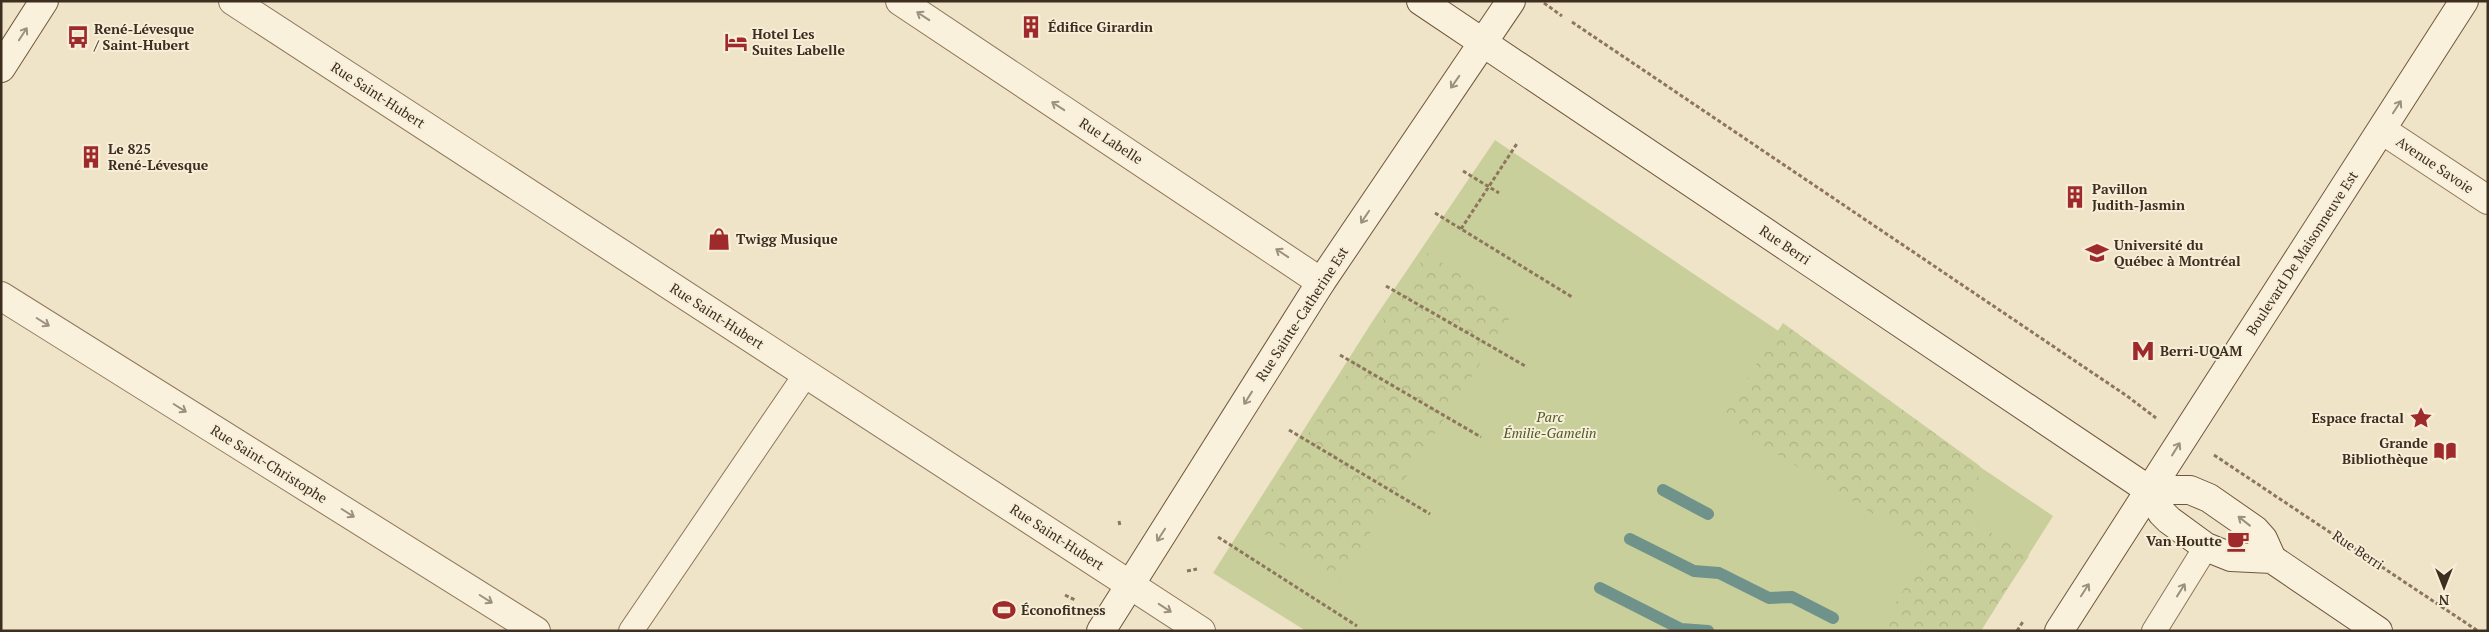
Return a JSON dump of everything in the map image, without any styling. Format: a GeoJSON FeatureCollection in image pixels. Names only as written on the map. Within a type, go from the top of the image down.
{"type":"FeatureCollection","features":[{"type":"Feature","properties":{"kind":"street"},"geometry":{"type":"LineString","coordinates":[[1,68],[44,1]]}},
{"type":"Feature","properties":{"kind":"street","name":"Rue Saint-Hubert"},"geometry":{"type":"LineString","coordinates":[[233,1],[1201,631]]}},
{"type":"Feature","properties":{"kind":"street","name":"Rue Labelle"},"geometry":{"type":"LineString","coordinates":[[900,1],[1321,282]]}},
{"type":"Feature","properties":{"kind":"street","name":"Rue Berri"},"geometry":{"type":"LineString","coordinates":[[1421,1],[2150,490],[2162,513],[2206,547],[2231,557],[2272,559]]}},
{"type":"Feature","properties":{"kind":"street","name":"Rue Sainte-Catherine Est"},"geometry":{"type":"LineString","coordinates":[[1101,631],[1321,282],[1511,1]]}},
{"type":"Feature","properties":{"kind":"street","name":"Boulevard De Maisonneuve Est"},"geometry":{"type":"LineString","coordinates":[[2059,631],[2464,1]]}},
{"type":"Feature","properties":{"kind":"street","name":"Avenue Savoie"},"geometry":{"type":"LineString","coordinates":[[2382,130],[2488,200]]}},
{"type":"Feature","properties":{"kind":"street","name":"Rue Saint-Christophe"},"geometry":{"type":"LineString","coordinates":[[1,296],[536,631]]}},
{"type":"Feature","properties":{"kind":"street"},"geometry":{"type":"LineString","coordinates":[[2150,490],[2190,490],[2209,498],[2255,530],[2263,539],[2272,559],[2378,631]]}},
{"type":"Feature","properties":{"kind":"lane"},"geometry":{"type":"LineString","coordinates":[[631,631],[806,374]]}},
{"type":"Feature","properties":{"kind":"lane"},"geometry":{"type":"LineString","coordinates":[[2154,631],[2206,547]]}},
{"type":"Feature","properties":{"kind":"path"},"geometry":{"type":"LineString","coordinates":[[1541,1],[1562,16]]}},
{"type":"Feature","properties":{"kind":"path"},"geometry":{"type":"LineString","coordinates":[[1572,22],[2127,396]]}},
{"type":"Feature","properties":{"kind":"path"},"geometry":{"type":"LineString","coordinates":[[1461,229],[1518,142]]}},
{"type":"Feature","properties":{"kind":"path"},"geometry":{"type":"LineString","coordinates":[[1463,171],[1499,193]]}},
{"type":"Feature","properties":{"kind":"path"},"geometry":{"type":"LineString","coordinates":[[1435,212],[1572,297]]}},
{"type":"Feature","properties":{"kind":"path"},"geometry":{"type":"LineString","coordinates":[[1386,286],[1527,367]]}},
{"type":"Feature","properties":{"kind":"path"},"geometry":{"type":"LineString","coordinates":[[1340,355],[1481,437]]}},
{"type":"Feature","properties":{"kind":"path"},"geometry":{"type":"LineString","coordinates":[[1289,430],[1430,514]]}},
{"type":"Feature","properties":{"kind":"path","name":"Rue Berri"},"geometry":{"type":"LineString","coordinates":[[2239,470],[2478,631]]}},
{"type":"Feature","properties":{"kind":"path"},"geometry":{"type":"LineString","coordinates":[[1118,521],[1120,526]]}},
{"type":"Feature","properties":{"kind":"path"},"geometry":{"type":"LineString","coordinates":[[1218,536],[1357,626]]}},
{"type":"Feature","properties":{"kind":"path"},"geometry":{"type":"LineString","coordinates":[[1187,571],[1197,569]]}},
{"type":"Feature","properties":{"kind":"path"},"geometry":{"type":"LineString","coordinates":[[1065,595],[1075,600]]}},
{"type":"Feature","properties":{"kind":"green space","name":"Parc Émilie-Gamelin"},"geometry":{"type":"Polygon","coordinates":[[[1495,140],[2053,516],[1981,631],[1306,631],[1213,573],[1372,322],[1495,140]]]}},
{"type":"Feature","properties":{"kind":"green space"},"geometry":{"type":"Polygon","coordinates":[[[1427,253],[1515,310],[1338,582],[1249,524],[1427,253]]]}},
{"type":"Feature","properties":{"kind":"green space"},"geometry":{"type":"Polygon","coordinates":[[[1783,323],[1980,466],[1973,522],[2029,556],[1979,631],[1878,631],[1929,549],[1721,419],[1783,323]]]}},
{"type":"Feature","properties":{"kind":"waterway"},"geometry":{"type":"LineString","coordinates":[[1663,490],[1708,514]]}},
{"type":"Feature","properties":{"kind":"waterway"},"geometry":{"type":"LineString","coordinates":[[1630,539],[1694,571],[1719,573],[1769,598],[1792,597],[1833,618]]}},
{"type":"Feature","properties":{"kind":"waterway"},"geometry":{"type":"LineString","coordinates":[[1600,588],[1681,629],[1708,631]]}},
{"type":"Feature","properties":{"kind":"place","name":"Édifice Girardin"},"geometry":{"type":"Point","coordinates":[1031,27]}},
{"type":"Feature","properties":{"kind":"place","name":"René-Lévesque / Saint-Hubert"},"geometry":{"type":"Point","coordinates":[78,37]}},
{"type":"Feature","properties":{"kind":"place","name":"Hotel Les Suites Labelle"},"geometry":{"type":"Point","coordinates":[736,42]}},
{"type":"Feature","properties":{"kind":"place","name":"Le 825 René-Lévesque"},"geometry":{"type":"Point","coordinates":[91,157]}},
{"type":"Feature","properties":{"kind":"place","name":"Pavillon Judith-Jasmin"},"geometry":{"type":"Point","coordinates":[2075,197]}},
{"type":"Feature","properties":{"kind":"place","name":"Twigg Musique"},"geometry":{"type":"Point","coordinates":[719,239]}},
{"type":"Feature","properties":{"kind":"place","name":"Université du Québec à Montréal"},"geometry":{"type":"Point","coordinates":[2097,253]}},
{"type":"Feature","properties":{"kind":"place","name":"Berri-UQAM"},"geometry":{"type":"Point","coordinates":[2143,351]}},
{"type":"Feature","properties":{"kind":"place","name":"Espace fractal"},"geometry":{"type":"Point","coordinates":[2421,418]}},
{"type":"Feature","properties":{"kind":"place","name":"Grande Bibliothèque"},"geometry":{"type":"Point","coordinates":[2445,451]}},
{"type":"Feature","properties":{"kind":"place","name":"Van Houtte"},"geometry":{"type":"Point","coordinates":[2238,541]}},
{"type":"Feature","properties":{"kind":"place","name":"Éconofitness"},"geometry":{"type":"Point","coordinates":[1004,610]}}]}
